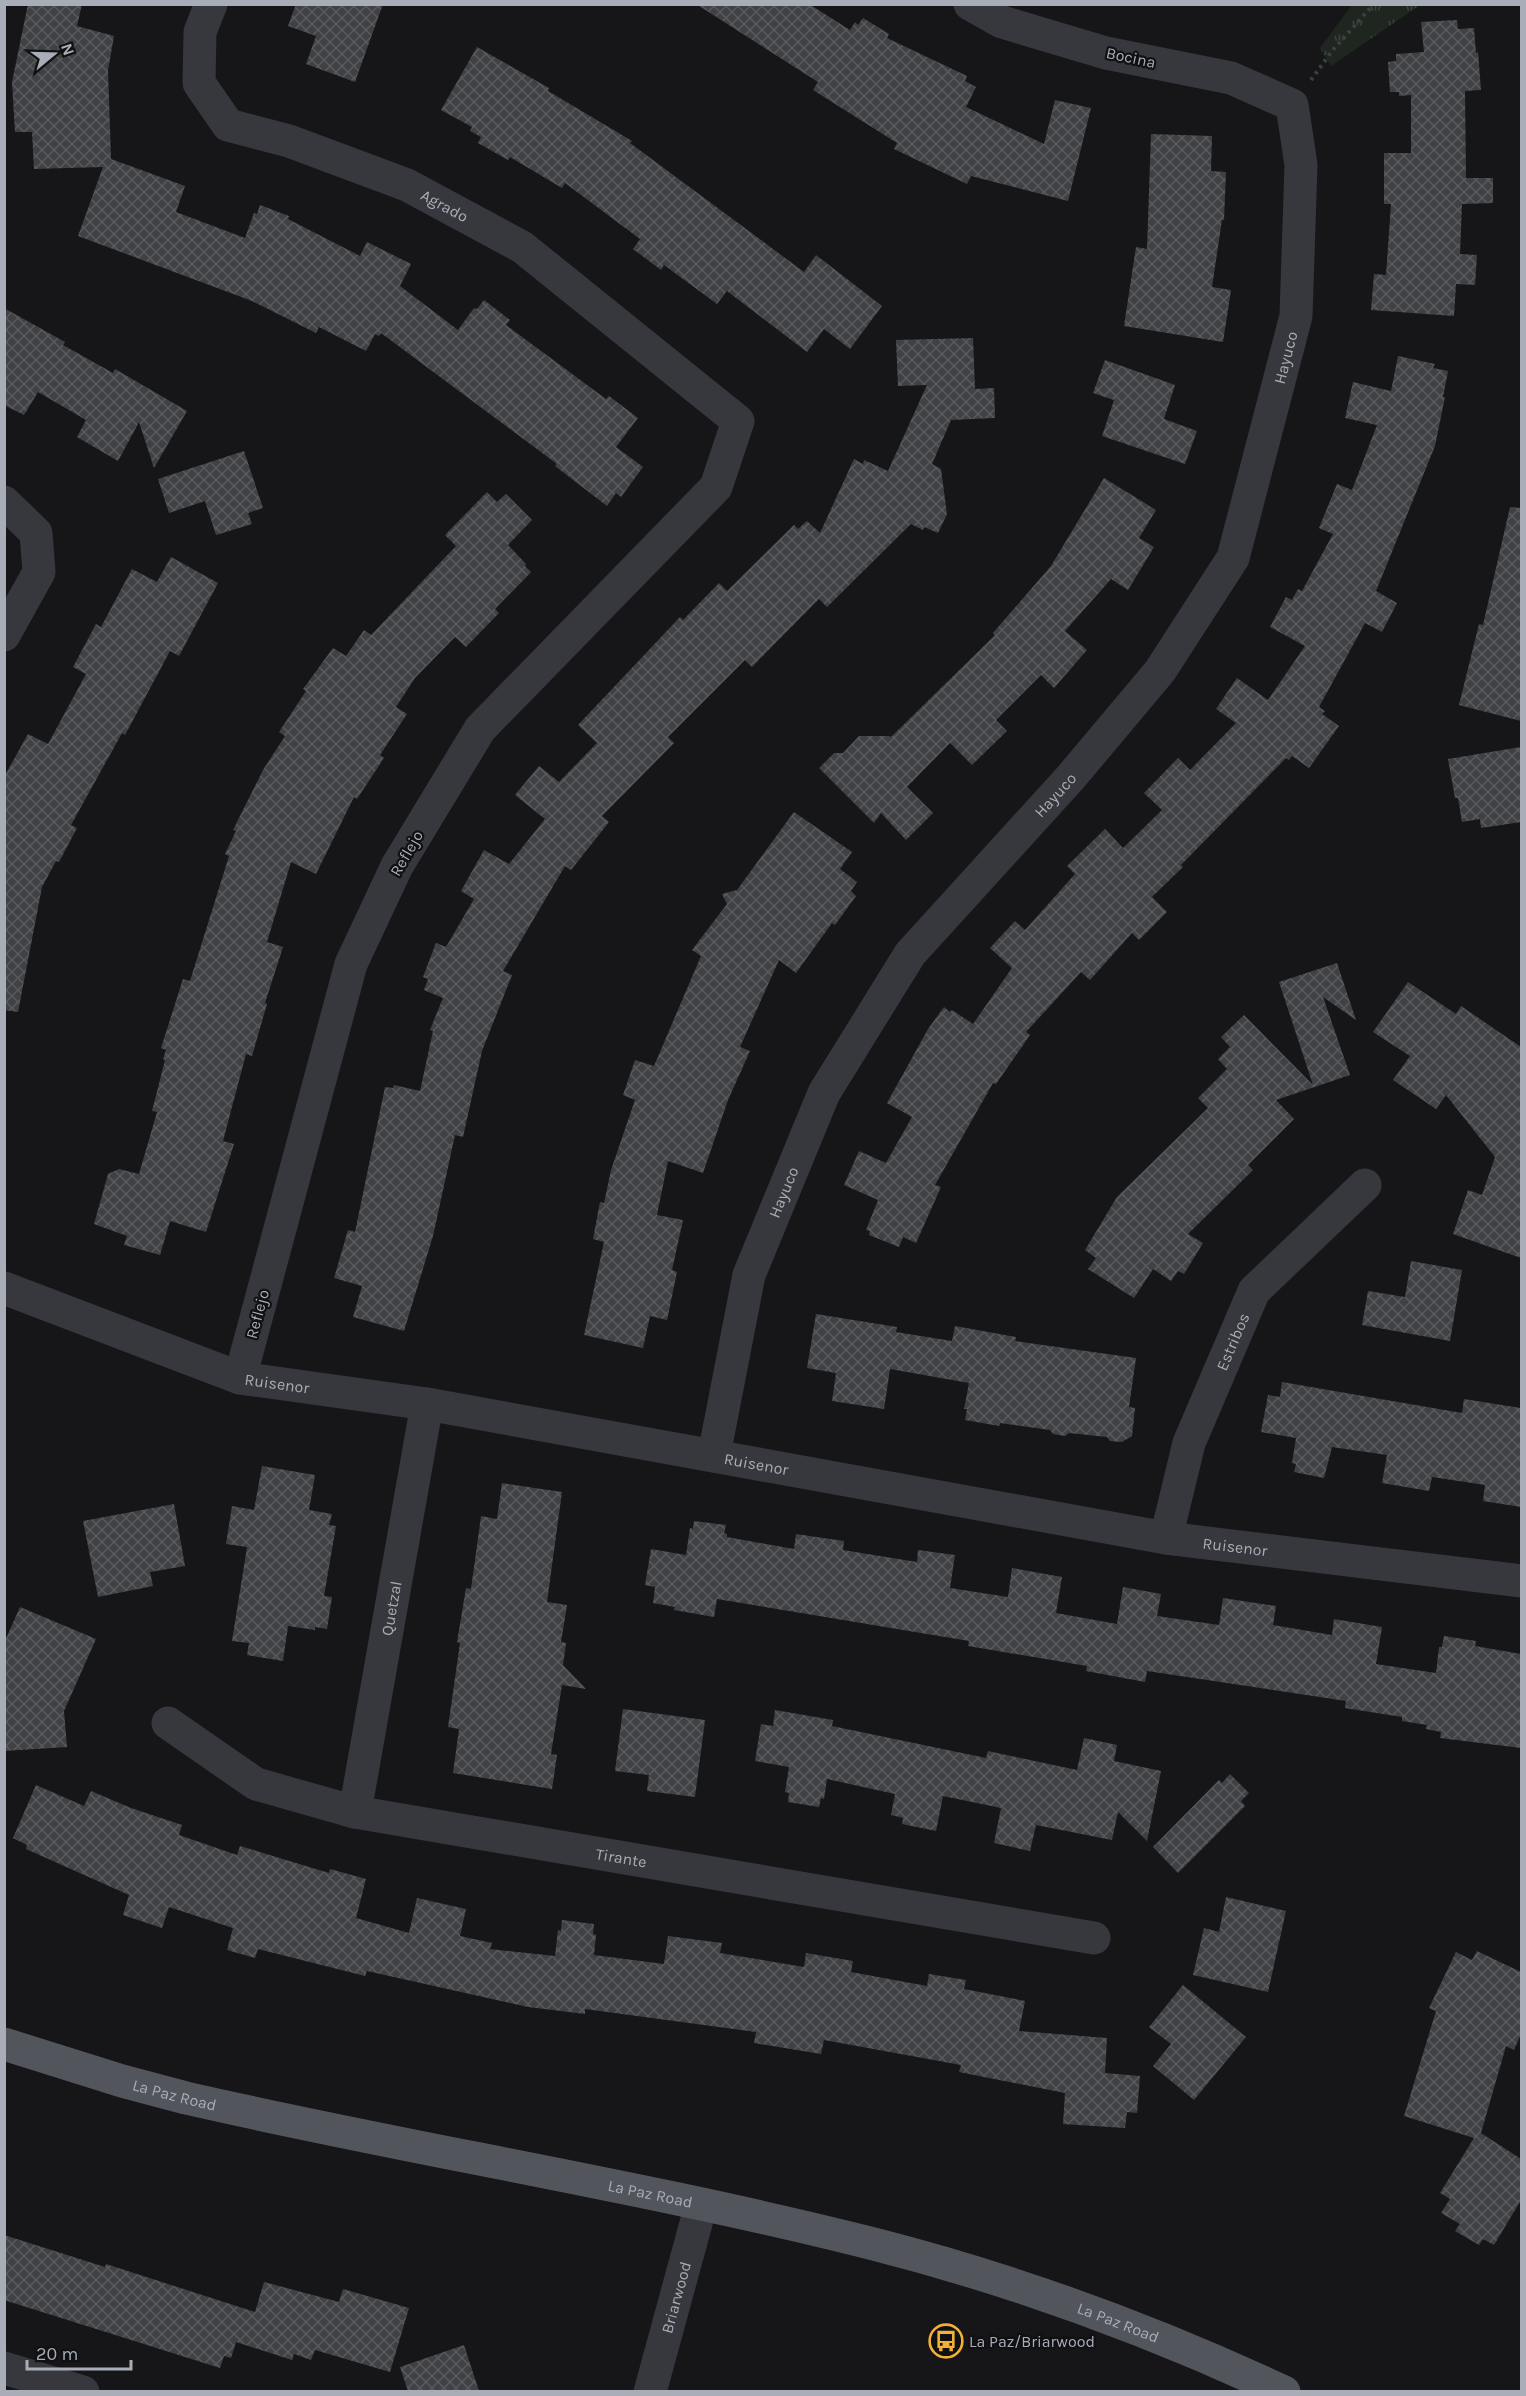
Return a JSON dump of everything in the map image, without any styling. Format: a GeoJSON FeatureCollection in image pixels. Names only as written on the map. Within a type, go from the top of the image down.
{"type":"FeatureCollection","features":[{"type":"Feature","properties":{"kind":"main road","name":"La Paz Road"},"geometry":{"type":"LineString","coordinates":[[4,2044],[123,2081],[197,2100],[701,2205],[870,2243],[1026,2289],[1142,2330],[1284,2391]]}},
{"type":"Feature","properties":{"kind":"street","name":"Agrado"},"geometry":{"type":"LineString","coordinates":[[211,4],[200,32],[199,83],[228,125],[289,141],[407,185],[522,247],[738,421]]}},
{"type":"Feature","properties":{"kind":"street","name":"Bocina"},"geometry":{"type":"LineString","coordinates":[[970,4],[1002,22],[1106,52],[1231,78],[1292,105]]}},
{"type":"Feature","properties":{"kind":"street","name":"Hayuco"},"geometry":{"type":"LineString","coordinates":[[714,1455],[748,1275],[824,1093],[910,954],[1071,777],[1160,671],[1233,558],[1296,316],[1301,165],[1292,105]]}},
{"type":"Feature","properties":{"kind":"street","name":"Reflejo"},"geometry":{"type":"LineString","coordinates":[[240,1378],[351,964],[397,866],[480,729],[716,487],[738,421]]}},
{"type":"Feature","properties":{"kind":"street"},"geometry":{"type":"LineString","coordinates":[[4,502],[36,533],[39,572],[4,635]]}},
{"type":"Feature","properties":{"kind":"street","name":"Estribos"},"geometry":{"type":"LineString","coordinates":[[1166,1538],[1189,1443],[1254,1291],[1365,1185]]}},
{"type":"Feature","properties":{"kind":"street","name":"Ruisenor"},"geometry":{"type":"LineString","coordinates":[[4,1288],[240,1378],[428,1404],[1166,1538],[1521,1581]]}},
{"type":"Feature","properties":{"kind":"street","name":"Quetzal"},"geometry":{"type":"LineString","coordinates":[[355,1812],[428,1404]]}},
{"type":"Feature","properties":{"kind":"street","name":"Tirante"},"geometry":{"type":"LineString","coordinates":[[168,1723],[256,1784],[355,1812],[1094,1938]]}},
{"type":"Feature","properties":{"kind":"street","name":"Briarwood"},"geometry":{"type":"LineString","coordinates":[[651,2391],[701,2205]]}},
{"type":"Feature","properties":{"kind":"street"},"geometry":{"type":"LineString","coordinates":[[4,2368],[83,2391]]}},
{"type":"Feature","properties":{"kind":"path"},"geometry":{"type":"LineString","coordinates":[[1292,105],[1332,51],[1374,4]]}},
{"type":"Feature","properties":{"kind":"green space"},"geometry":{"type":"Polygon","coordinates":[[[1352,5],[1420,5],[1331,66],[1320,48],[1352,5]]]}},
{"type":"Feature","properties":{"kind":"building"},"geometry":{"type":"Polygon","coordinates":[[[28,4],[82,4],[77,26],[114,36],[108,70],[111,159],[185,186],[176,212],[245,238],[254,213],[257,214],[260,205],[289,216],[288,219],[360,256],[367,242],[411,264],[400,286],[458,330],[474,308],[477,309],[484,300],[510,320],[506,325],[606,399],[609,396],[638,418],[616,447],[643,467],[621,497],[616,493],[607,506],[555,466],[557,464],[381,333],[379,336],[375,334],[366,351],[319,327],[316,333],[252,301],[78,236],[103,167],[34,169],[32,132],[15,132],[12,82],[28,4]]]}},
{"type":"Feature","properties":{"kind":"building"},"geometry":{"type":"Polygon","coordinates":[[[296,4],[383,4],[355,82],[306,64],[316,36],[288,26],[296,4]]]}},
{"type":"Feature","properties":{"kind":"building"},"geometry":{"type":"Polygon","coordinates":[[[696,4],[809,4],[850,30],[855,22],[858,25],[863,18],[889,34],[887,38],[967,76],[965,81],[976,87],[966,107],[1044,144],[1055,100],[1091,108],[1068,201],[971,176],[967,184],[894,149],[897,143],[813,90],[818,82],[696,4]]]}},
{"type":"Feature","properties":{"kind":"building"},"geometry":{"type":"Polygon","coordinates":[[[1457,20],[1458,29],[1474,28],[1481,90],[1465,91],[1466,178],[1493,178],[1493,203],[1462,204],[1460,254],[1477,255],[1475,285],[1456,284],[1454,316],[1371,310],[1374,274],[1386,275],[1391,204],[1384,204],[1384,153],[1411,153],[1411,95],[1399,96],[1399,92],[1390,92],[1388,62],[1396,61],[1396,54],[1424,52],[1421,22],[1457,20]]]}},
{"type":"Feature","properties":{"kind":"building"},"geometry":{"type":"Polygon","coordinates":[[[477,47],[549,88],[548,91],[632,141],[630,143],[804,272],[816,255],[882,306],[850,349],[824,329],[807,352],[727,291],[717,304],[664,265],[661,270],[633,249],[640,239],[565,183],[562,188],[510,157],[508,160],[478,143],[481,137],[470,131],[472,127],[441,110],[477,47]]]}},
{"type":"Feature","properties":{"kind":"building"},"geometry":{"type":"Polygon","coordinates":[[[1151,134],[1212,136],[1211,171],[1226,172],[1224,220],[1222,220],[1212,287],[1231,290],[1223,342],[1124,326],[1136,247],[1147,249],[1151,134]]]}},
{"type":"Feature","properties":{"kind":"building"},"geometry":{"type":"Polygon","coordinates":[[[4,308],[65,342],[63,345],[113,373],[115,369],[187,411],[154,468],[139,422],[118,461],[77,437],[86,420],[38,392],[24,415],[4,405],[4,308]]]}},
{"type":"Feature","properties":{"kind":"building"},"geometry":{"type":"Polygon","coordinates":[[[973,338],[975,389],[994,388],[995,418],[951,420],[932,464],[941,469],[947,514],[938,533],[924,527],[923,530],[911,524],[827,607],[819,599],[752,667],[745,660],[668,737],[674,743],[602,816],[609,822],[571,870],[565,866],[503,971],[512,975],[482,1051],[463,1137],[455,1135],[433,1236],[404,1331],[353,1317],[362,1286],[334,1278],[348,1230],[355,1232],[385,1087],[393,1088],[394,1085],[420,1091],[433,1031],[430,1030],[443,998],[424,990],[428,979],[423,977],[436,943],[446,947],[474,899],[461,891],[484,850],[509,864],[545,819],[515,795],[539,766],[559,782],[597,743],[578,725],[680,617],[683,620],[719,583],[727,591],[794,525],[798,529],[807,521],[820,533],[854,459],[863,464],[864,460],[888,471],[927,385],[898,386],[896,340],[973,338]]]}},
{"type":"Feature","properties":{"kind":"building"},"geometry":{"type":"Polygon","coordinates":[[[1398,356],[1435,364],[1433,368],[1448,371],[1443,397],[1445,397],[1435,446],[1376,591],[1397,603],[1382,632],[1365,623],[1319,707],[1325,711],[1322,714],[1339,726],[1309,768],[1292,756],[1289,760],[1286,758],[1152,897],[1167,912],[1139,940],[1132,933],[1090,980],[1081,972],[1026,1032],[1030,1035],[996,1084],[993,1083],[935,1185],[941,1187],[916,1243],[903,1237],[899,1247],[869,1235],[870,1231],[866,1230],[878,1200],[844,1185],[859,1151],[886,1163],[912,1117],[887,1103],[928,1029],[944,1007],[973,1024],[1012,968],[990,948],[1015,921],[1025,930],[1075,874],[1067,866],[1105,829],[1123,848],[1162,810],[1144,793],[1178,758],[1190,770],[1236,723],[1216,709],[1237,678],[1268,700],[1305,646],[1270,627],[1286,597],[1292,600],[1298,589],[1302,591],[1333,534],[1319,528],[1337,484],[1352,490],[1377,425],[1345,418],[1353,382],[1391,391],[1398,356]]]}},
{"type":"Feature","properties":{"kind":"building"},"geometry":{"type":"Polygon","coordinates":[[[1105,360],[1175,385],[1164,419],[1197,431],[1185,464],[1102,436],[1114,400],[1093,393],[1105,360]]]}},
{"type":"Feature","properties":{"kind":"building"},"geometry":{"type":"Polygon","coordinates":[[[244,451],[263,508],[248,513],[252,524],[216,535],[205,501],[169,513],[158,479],[244,451]]]}},
{"type":"Feature","properties":{"kind":"building"},"geometry":{"type":"Polygon","coordinates":[[[1104,478],[1156,510],[1139,538],[1154,547],[1128,590],[1111,579],[1065,631],[1087,650],[1054,688],[1041,675],[996,720],[1007,731],[972,765],[950,743],[907,787],[933,813],[906,840],[881,813],[874,823],[819,768],[834,753],[843,753],[859,736],[891,737],[995,635],[993,633],[1051,566],[1104,478]]]}},
{"type":"Feature","properties":{"kind":"building"},"geometry":{"type":"Polygon","coordinates":[[[487,492],[497,502],[506,494],[532,520],[508,545],[531,572],[495,609],[499,613],[466,647],[455,637],[415,678],[396,707],[407,714],[380,755],[384,758],[357,799],[354,797],[316,874],[291,862],[267,942],[283,947],[265,1003],[267,1004],[252,1056],[246,1054],[223,1141],[234,1144],[206,1232],[170,1221],[160,1255],[124,1245],[127,1236],[94,1224],[108,1174],[119,1169],[139,1174],[157,1112],[152,1111],[166,1050],[161,1048],[183,979],[190,981],[229,856],[225,854],[236,831],[233,830],[263,770],[285,736],[279,732],[306,691],[303,689],[333,648],[346,656],[364,630],[371,635],[456,546],[445,535],[487,492]]]}},
{"type":"Feature","properties":{"kind":"building"},"geometry":{"type":"Polygon","coordinates":[[[1510,507],[1521,508],[1521,721],[1459,705],[1479,624],[1483,625],[1510,507]]]}},
{"type":"Feature","properties":{"kind":"building"},"geometry":{"type":"Polygon","coordinates":[[[171,557],[218,583],[179,656],[170,651],[125,735],[122,733],[71,825],[77,828],[59,862],[56,861],[42,887],[18,1012],[4,1010],[4,777],[28,734],[48,744],[86,674],[73,667],[96,624],[101,627],[132,569],[157,582],[171,557]]]}},
{"type":"Feature","properties":{"kind":"building"},"geometry":{"type":"Polygon","coordinates":[[[1521,747],[1521,822],[1481,828],[1480,819],[1462,822],[1448,759],[1521,747]]]}},
{"type":"Feature","properties":{"kind":"building"},"geometry":{"type":"Polygon","coordinates":[[[794,812],[852,852],[840,869],[857,882],[851,891],[856,896],[835,925],[832,923],[796,973],[779,960],[740,1047],[750,1051],[728,1100],[703,1173],[668,1161],[657,1215],[683,1220],[672,1270],[677,1272],[667,1320],[650,1316],[643,1348],[584,1335],[604,1242],[593,1239],[600,1202],[604,1203],[611,1170],[635,1100],[623,1095],[635,1060],[654,1066],[701,956],[692,950],[727,904],[722,894],[737,890],[794,812]]]}},
{"type":"Feature","properties":{"kind":"building"},"geometry":{"type":"Polygon","coordinates":[[[1337,963],[1356,1020],[1323,997],[1350,1075],[1276,1100],[1294,1119],[1248,1165],[1253,1170],[1188,1234],[1203,1243],[1184,1274],[1178,1271],[1171,1281],[1153,1269],[1134,1298],[1088,1269],[1096,1258],[1085,1250],[1117,1197],[1208,1108],[1198,1098],[1227,1069],[1218,1059],[1230,1047],[1221,1037],[1244,1015],[1313,1085],[1279,982],[1337,963]]]}},
{"type":"Feature","properties":{"kind":"building"},"geometry":{"type":"Polygon","coordinates":[[[1408,982],[1456,1014],[1461,1006],[1521,1047],[1521,1258],[1453,1234],[1468,1190],[1482,1195],[1495,1157],[1446,1095],[1436,1109],[1393,1080],[1410,1056],[1373,1032],[1408,982]]]}},
{"type":"Feature","properties":{"kind":"building"},"geometry":{"type":"Polygon","coordinates":[[[1411,1261],[1462,1270],[1450,1341],[1362,1325],[1368,1291],[1405,1297],[1411,1261]]]}},
{"type":"Feature","properties":{"kind":"building"},"geometry":{"type":"Polygon","coordinates":[[[816,1314],[897,1327],[896,1332],[952,1341],[955,1326],[1016,1337],[1015,1341],[1136,1358],[1129,1407],[1135,1408],[1132,1436],[1122,1442],[1110,1441],[1107,1437],[1069,1433],[1065,1436],[1053,1434],[1050,1430],[1000,1423],[999,1426],[965,1420],[967,1409],[964,1409],[969,1383],[890,1369],[884,1409],[832,1401],[836,1373],[807,1368],[816,1314]]]}},
{"type":"Feature","properties":{"kind":"building"},"geometry":{"type":"Polygon","coordinates":[[[1282,1382],[1462,1413],[1464,1399],[1521,1408],[1521,1507],[1483,1501],[1485,1485],[1432,1477],[1429,1491],[1382,1483],[1387,1455],[1332,1447],[1324,1478],[1294,1472],[1296,1464],[1292,1463],[1296,1438],[1261,1432],[1268,1395],[1280,1397],[1282,1382]]]}},
{"type":"Feature","properties":{"kind":"building"},"geometry":{"type":"Polygon","coordinates":[[[262,1466],[315,1475],[309,1510],[332,1514],[329,1525],[336,1526],[324,1596],[332,1597],[327,1629],[315,1627],[315,1630],[288,1626],[283,1661],[247,1655],[249,1643],[232,1641],[247,1547],[226,1544],[232,1506],[254,1510],[262,1466]]]}},
{"type":"Feature","properties":{"kind":"building"},"geometry":{"type":"Polygon","coordinates":[[[502,1483],[562,1492],[547,1602],[567,1605],[561,1642],[566,1643],[563,1665],[586,1689],[562,1685],[551,1754],[557,1755],[552,1789],[453,1773],[459,1729],[448,1727],[460,1643],[457,1642],[466,1588],[471,1589],[481,1516],[497,1519],[502,1483]]]}},
{"type":"Feature","properties":{"kind":"building"},"geometry":{"type":"Polygon","coordinates":[[[174,1504],[185,1566],[150,1572],[153,1586],[98,1597],[83,1521],[174,1504]]]}},
{"type":"Feature","properties":{"kind":"building"},"geometry":{"type":"Polygon","coordinates":[[[694,1521],[726,1525],[724,1533],[727,1537],[794,1549],[796,1534],[844,1541],[843,1550],[917,1562],[918,1550],[955,1555],[950,1588],[1008,1597],[1012,1568],[1062,1577],[1056,1613],[1117,1624],[1123,1587],[1161,1594],[1157,1616],[1219,1625],[1223,1598],[1276,1606],[1273,1625],[1332,1635],[1334,1619],[1382,1627],[1376,1664],[1436,1673],[1439,1647],[1442,1647],[1444,1636],[1476,1641],[1475,1646],[1521,1654],[1521,1748],[1440,1738],[1441,1732],[1426,1729],[1427,1725],[1402,1721],[1402,1717],[1345,1708],[1346,1701],[1147,1671],[1145,1682],[1086,1671],[1087,1666],[968,1646],[969,1641],[717,1599],[714,1617],[674,1610],[675,1607],[653,1603],[655,1587],[645,1585],[651,1549],[686,1555],[690,1528],[693,1529],[694,1521]]]}},
{"type":"Feature","properties":{"kind":"building"},"geometry":{"type":"Polygon","coordinates":[[[20,1607],[96,1639],[64,1711],[67,1747],[4,1751],[4,1643],[20,1607]]]}},
{"type":"Feature","properties":{"kind":"building"},"geometry":{"type":"Polygon","coordinates":[[[623,1709],[705,1720],[695,1797],[647,1791],[649,1775],[615,1771],[623,1709]]]}},
{"type":"Feature","properties":{"kind":"building"},"geometry":{"type":"Polygon","coordinates":[[[775,1710],[833,1720],[832,1726],[986,1758],[988,1751],[1077,1770],[1084,1738],[1117,1745],[1114,1761],[1161,1771],[1147,1841],[1118,1812],[1112,1840],[1036,1825],[1030,1851],[994,1843],[1001,1808],[943,1796],[936,1831],[902,1824],[903,1818],[891,1815],[895,1794],[827,1779],[824,1799],[821,1798],[819,1807],[788,1802],[789,1793],[785,1792],[789,1767],[755,1761],[761,1724],[773,1726],[775,1710]]]}},
{"type":"Feature","properties":{"kind":"building"},"geometry":{"type":"Polygon","coordinates":[[[1230,1774],[1249,1793],[1241,1801],[1245,1806],[1178,1873],[1153,1847],[1219,1780],[1222,1783],[1230,1774]]]}},
{"type":"Feature","properties":{"kind":"building"},"geometry":{"type":"Polygon","coordinates":[[[36,1785],[84,1806],[91,1791],[131,1808],[182,1825],[179,1835],[237,1855],[240,1846],[329,1873],[330,1869],[366,1879],[356,1918],[409,1933],[417,1898],[466,1909],[460,1936],[492,1943],[490,1949],[555,1956],[558,1930],[561,1931],[562,1920],[594,1924],[593,1934],[596,1935],[594,1955],[664,1964],[668,1936],[722,1943],[720,1953],[804,1967],[806,1953],[853,1961],[851,1972],[927,1986],[929,1974],[966,1980],[964,1989],[1025,2001],[1019,2031],[1107,2038],[1105,2073],[1140,2076],[1137,2113],[1127,2112],[1125,2128],[1063,2124],[1065,2093],[959,2072],[961,2065],[824,2040],[821,2054],[754,2043],[756,2032],[585,2009],[585,2014],[528,2007],[367,1971],[365,1976],[258,1949],[255,1958],[227,1950],[233,1928],[169,1907],[162,1928],[123,1915],[129,1895],[26,1849],[27,1845],[13,1838],[36,1785]]]}},
{"type":"Feature","properties":{"kind":"building"},"geometry":{"type":"Polygon","coordinates":[[[1226,1897],[1286,1911],[1268,1992],[1193,1975],[1204,1928],[1219,1932],[1226,1897]]]}},
{"type":"Feature","properties":{"kind":"building"},"geometry":{"type":"Polygon","coordinates":[[[1477,1951],[1521,1972],[1521,2034],[1514,2050],[1506,2046],[1481,2133],[1521,2159],[1521,2200],[1494,2245],[1483,2239],[1479,2245],[1455,2231],[1460,2224],[1441,2213],[1450,2199],[1440,2193],[1474,2138],[1404,2116],[1436,2011],[1429,2008],[1456,1952],[1472,1960],[1477,1951]]]}},
{"type":"Feature","properties":{"kind":"building"},"geometry":{"type":"Polygon","coordinates":[[[1183,1985],[1246,2037],[1194,2100],[1153,2066],[1171,2044],[1149,2027],[1183,1985]]]}},
{"type":"Feature","properties":{"kind":"building"},"geometry":{"type":"Polygon","coordinates":[[[4,2235],[105,2267],[106,2264],[255,2312],[264,2282],[339,2302],[343,2289],[409,2308],[390,2372],[315,2350],[311,2360],[294,2354],[292,2360],[236,2342],[231,2358],[224,2356],[220,2368],[4,2300],[4,2235]]]}},
{"type":"Feature","properties":{"kind":"building"},"geometry":{"type":"Polygon","coordinates":[[[464,2345],[479,2391],[408,2391],[400,2367],[464,2345]]]}},
{"type":"Feature","properties":{"kind":"place","name":"La Paz/Briarwood"},"geometry":{"type":"Point","coordinates":[946,2341]}}]}
